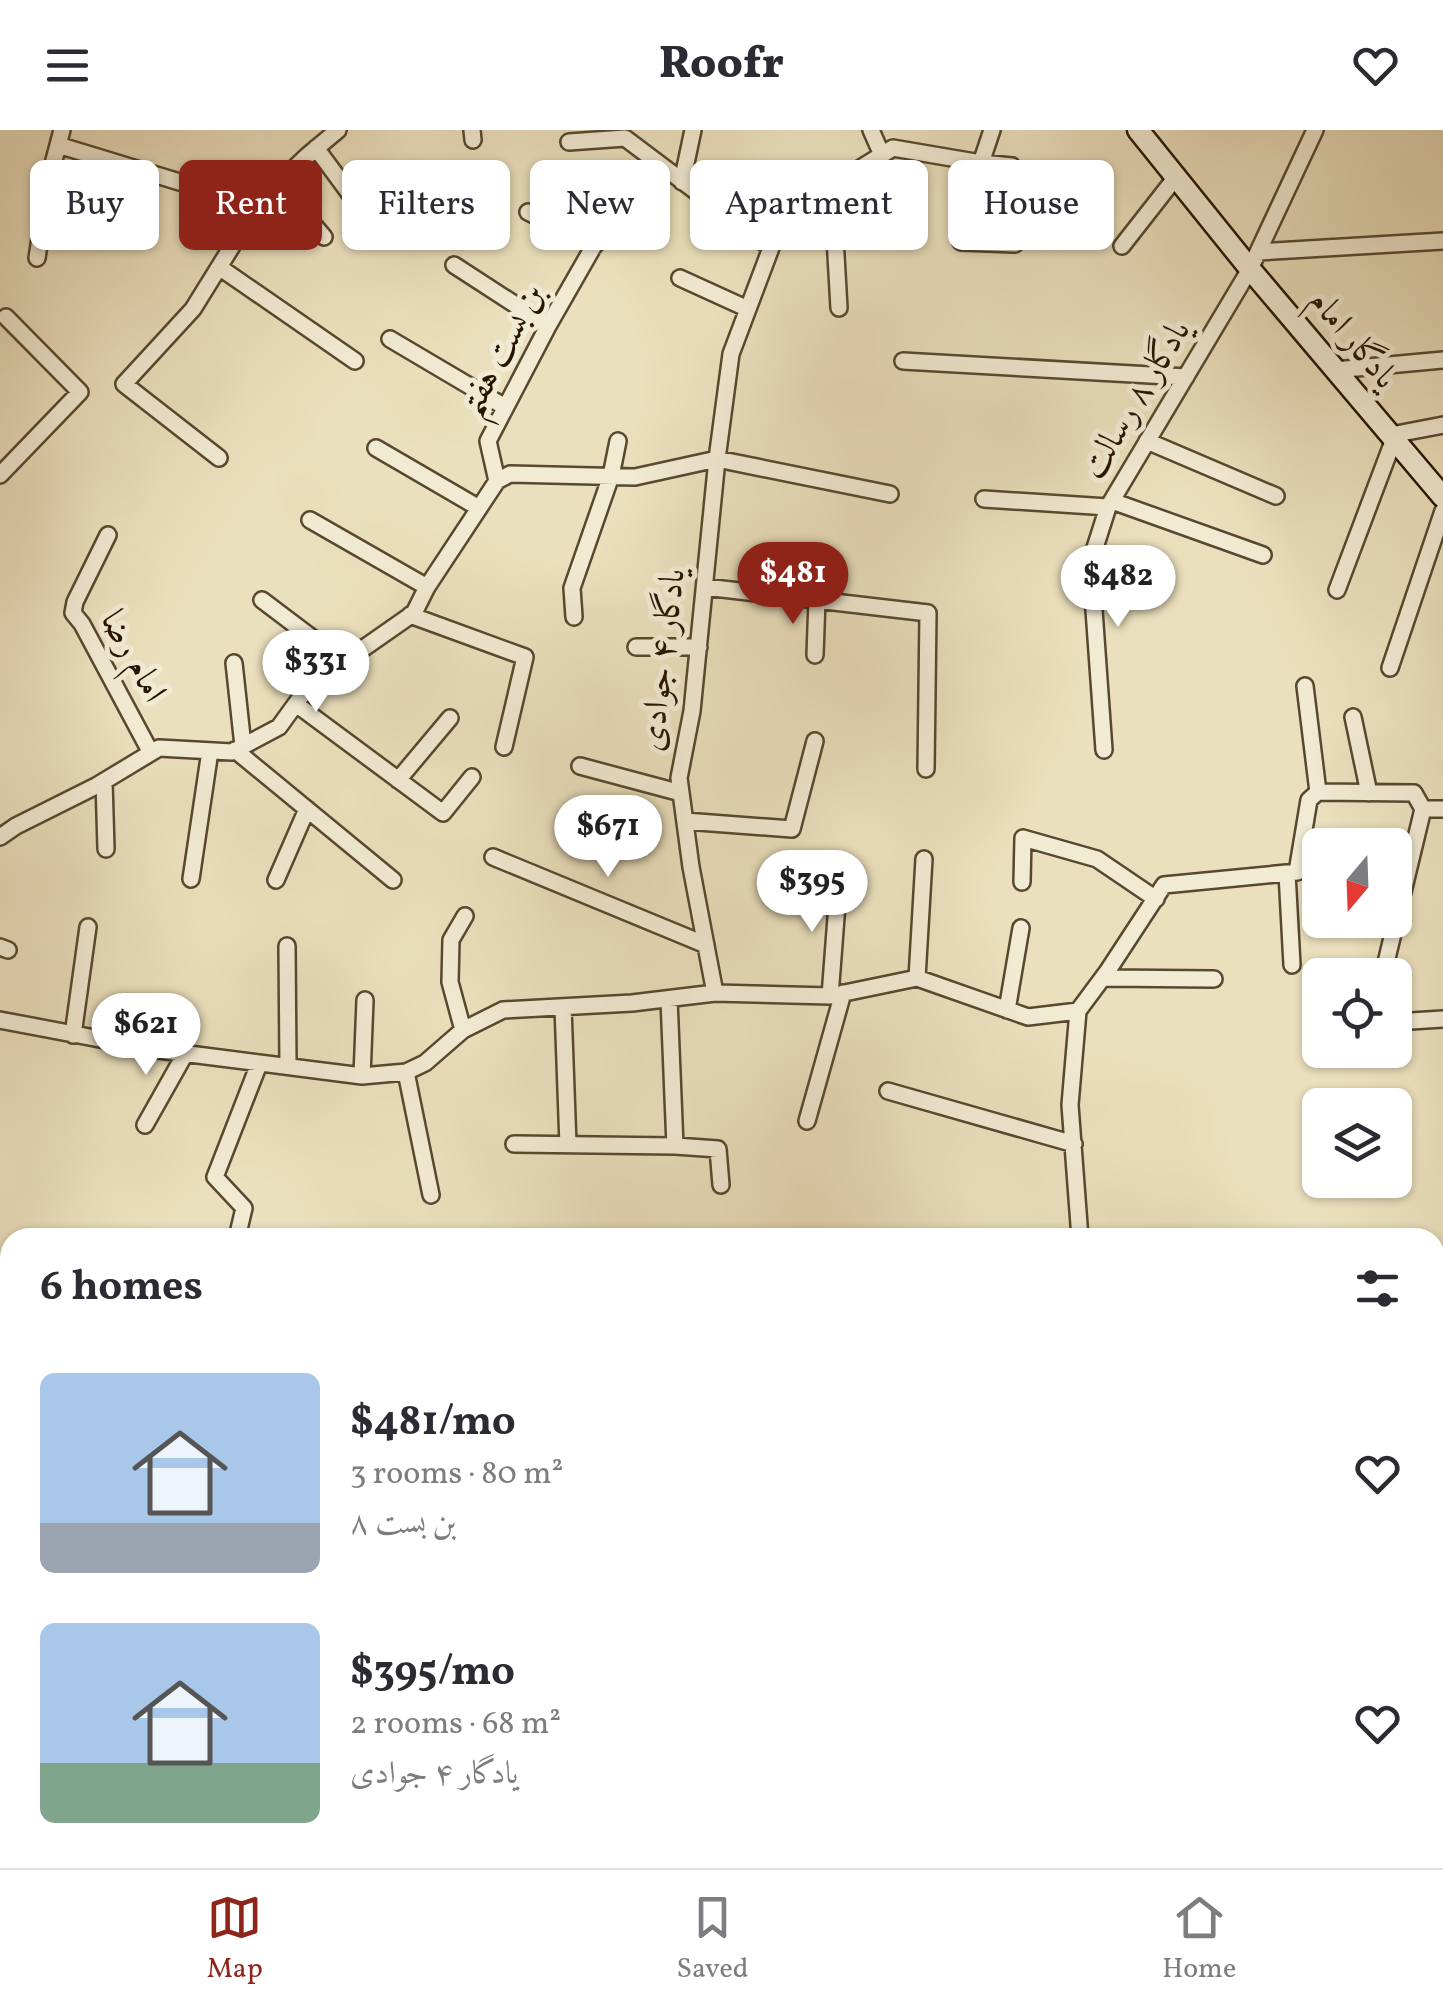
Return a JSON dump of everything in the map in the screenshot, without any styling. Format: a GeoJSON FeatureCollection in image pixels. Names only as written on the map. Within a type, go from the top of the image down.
{"type":"FeatureCollection","features":[{"type":"Feature","properties":{"kind":"main road","name":"یادگار امام"},"geometry":{"type":"LineString","coordinates":[[1138,130],[1254,260],[1336,370],[1443,496]]}},
{"type":"Feature","properties":{"kind":"street"},"geometry":{"type":"LineString","coordinates":[[303,160],[338,130]]}},
{"type":"Feature","properties":{"kind":"street"},"geometry":{"type":"LineString","coordinates":[[682,182],[693,130]]}},
{"type":"Feature","properties":{"kind":"street"},"geometry":{"type":"LineString","coordinates":[[870,130],[882,155],[893,148],[963,160]]}},
{"type":"Feature","properties":{"kind":"street"},"geometry":{"type":"LineString","coordinates":[[982,160],[992,130]]}},
{"type":"Feature","properties":{"kind":"street","name":"یادگار ۸ رسالت"},"geometry":{"type":"LineString","coordinates":[[984,499],[1110,504],[1254,260],[1315,130]]}},
{"type":"Feature","properties":{"kind":"street"},"geometry":{"type":"LineString","coordinates":[[37,258],[60,137],[179,181]]}},
{"type":"Feature","properties":{"kind":"street"},"geometry":{"type":"LineString","coordinates":[[569,142],[625,138],[690,188]]}},
{"type":"Feature","properties":{"kind":"street"},"geometry":{"type":"LineString","coordinates":[[316,148],[342,183]]}},
{"type":"Feature","properties":{"kind":"street","name":"یادگار ۴ جوادی"},"geometry":{"type":"LineString","coordinates":[[874,160],[882,155]]}},
{"type":"Feature","properties":{"kind":"street"},"geometry":{"type":"LineString","coordinates":[[1122,246],[1176,177]]}},
{"type":"Feature","properties":{"kind":"street"},"geometry":{"type":"LineString","coordinates":[[1254,260],[1443,241]]}},
{"type":"Feature","properties":{"kind":"street"},"geometry":{"type":"LineString","coordinates":[[218,458],[124,384],[193,309],[230,250]]}},
{"type":"Feature","properties":{"kind":"street","name":"بن بست هفتم"},"geometry":{"type":"LineString","coordinates":[[497,481],[488,441],[592,250]]}},
{"type":"Feature","properties":{"kind":"street","name":"یادگار ۴ جوادی"},"geometry":{"type":"LineString","coordinates":[[715,993],[679,778],[700,647],[731,354],[769,250]]}},
{"type":"Feature","properties":{"kind":"street"},"geometry":{"type":"LineString","coordinates":[[835,250],[838,308]]}},
{"type":"Feature","properties":{"kind":"street"},"geometry":{"type":"LineString","coordinates":[[454,265],[548,326]]}},
{"type":"Feature","properties":{"kind":"street"},"geometry":{"type":"LineString","coordinates":[[219,267],[355,361]]}},
{"type":"Feature","properties":{"kind":"street"},"geometry":{"type":"LineString","coordinates":[[680,278],[748,309]]}},
{"type":"Feature","properties":{"kind":"street"},"geometry":{"type":"LineString","coordinates":[[0,475],[80,392],[6,317]]}},
{"type":"Feature","properties":{"kind":"street"},"geometry":{"type":"LineString","coordinates":[[390,339],[505,407]]}},
{"type":"Feature","properties":{"kind":"street"},"geometry":{"type":"LineString","coordinates":[[1336,370],[1443,360]]}},
{"type":"Feature","properties":{"kind":"street"},"geometry":{"type":"LineString","coordinates":[[904,362],[1186,377]]}},
{"type":"Feature","properties":{"kind":"street"},"geometry":{"type":"LineString","coordinates":[[1337,590],[1392,437],[1443,425]]}},
{"type":"Feature","properties":{"kind":"street"},"geometry":{"type":"LineString","coordinates":[[574,617],[572,588],[618,441]]}},
{"type":"Feature","properties":{"kind":"street"},"geometry":{"type":"LineString","coordinates":[[1148,442],[1276,496]]}},
{"type":"Feature","properties":{"kind":"street"},"geometry":{"type":"LineString","coordinates":[[376,448],[479,508]]}},
{"type":"Feature","properties":{"kind":"street"},"geometry":{"type":"LineString","coordinates":[[0,838],[159,748],[239,748],[279,727],[308,687],[414,612],[497,481],[510,474],[634,477],[717,459],[890,494]]}},
{"type":"Feature","properties":{"kind":"street"},"geometry":{"type":"LineString","coordinates":[[1104,750],[1092,554],[1110,504],[1263,555]]}},
{"type":"Feature","properties":{"kind":"street"},"geometry":{"type":"LineString","coordinates":[[1390,668],[1443,512]]}},
{"type":"Feature","properties":{"kind":"street"},"geometry":{"type":"LineString","coordinates":[[310,520],[428,587]]}},
{"type":"Feature","properties":{"kind":"street","name":"امام رضا"},"geometry":{"type":"LineString","coordinates":[[108,535],[73,612],[151,753]]}},
{"type":"Feature","properties":{"kind":"street"},"geometry":{"type":"LineString","coordinates":[[705,587],[928,613],[926,769]]}},
{"type":"Feature","properties":{"kind":"street"},"geometry":{"type":"LineString","coordinates":[[262,600],[344,662]]}},
{"type":"Feature","properties":{"kind":"street"},"geometry":{"type":"LineString","coordinates":[[815,655],[817,600]]}},
{"type":"Feature","properties":{"kind":"street"},"geometry":{"type":"LineString","coordinates":[[410,616],[525,657],[504,747]]}},
{"type":"Feature","properties":{"kind":"street"},"geometry":{"type":"LineString","coordinates":[[636,647],[700,647]]}},
{"type":"Feature","properties":{"kind":"street"},"geometry":{"type":"LineString","coordinates":[[234,664],[239,748],[393,880]]}},
{"type":"Feature","properties":{"kind":"street"},"geometry":{"type":"LineString","coordinates":[[1305,686],[1318,792]]}},
{"type":"Feature","properties":{"kind":"street"},"geometry":{"type":"LineString","coordinates":[[296,704],[443,813],[472,777]]}},
{"type":"Feature","properties":{"kind":"street"},"geometry":{"type":"LineString","coordinates":[[1353,717],[1369,792]]}},
{"type":"Feature","properties":{"kind":"street"},"geometry":{"type":"LineString","coordinates":[[398,780],[450,718]]}},
{"type":"Feature","properties":{"kind":"street"},"geometry":{"type":"LineString","coordinates":[[685,821],[792,829],[815,741]]}},
{"type":"Feature","properties":{"kind":"street"},"geometry":{"type":"LineString","coordinates":[[191,878],[210,751]]}},
{"type":"Feature","properties":{"kind":"street"},"geometry":{"type":"LineString","coordinates":[[580,766],[681,793]]}},
{"type":"Feature","properties":{"kind":"street"},"geometry":{"type":"LineString","coordinates":[[104,781],[106,850]]}},
{"type":"Feature","properties":{"kind":"street"},"geometry":{"type":"LineString","coordinates":[[1079,1228],[1070,1105],[1078,1011],[1164,885],[1297,872],[1308,800],[1318,792],[1414,793],[1423,809],[1387,958]]}},
{"type":"Feature","properties":{"kind":"street"},"geometry":{"type":"LineString","coordinates":[[276,880],[307,809]]}},
{"type":"Feature","properties":{"kind":"street"},"geometry":{"type":"LineString","coordinates":[[1423,809],[1443,809]]}},
{"type":"Feature","properties":{"kind":"street"},"geometry":{"type":"LineString","coordinates":[[1022,882],[1023,838],[1097,859],[1156,898]]}},
{"type":"Feature","properties":{"kind":"street"},"geometry":{"type":"LineString","coordinates":[[493,857],[706,945]]}},
{"type":"Feature","properties":{"kind":"street"},"geometry":{"type":"LineString","coordinates":[[916,978],[924,859]]}},
{"type":"Feature","properties":{"kind":"street"},"geometry":{"type":"LineString","coordinates":[[1287,873],[1292,965]]}},
{"type":"Feature","properties":{"kind":"street"},"geometry":{"type":"LineString","coordinates":[[807,1121],[837,994],[839,878]]}},
{"type":"Feature","properties":{"kind":"street"},"geometry":{"type":"LineString","coordinates":[[463,1030],[450,982],[451,940],[466,916]]}},
{"type":"Feature","properties":{"kind":"street"},"geometry":{"type":"LineString","coordinates":[[72,1034],[88,926]]}},
{"type":"Feature","properties":{"kind":"street"},"geometry":{"type":"LineString","coordinates":[[1008,1010],[1021,928]]}},
{"type":"Feature","properties":{"kind":"street"},"geometry":{"type":"LineString","coordinates":[[288,946],[288,1065]]}},
{"type":"Feature","properties":{"kind":"street"},"geometry":{"type":"LineString","coordinates":[[0,1020],[185,1054],[362,1076],[406,1072],[425,1062],[463,1030],[503,1010],[632,1004],[715,993],[837,994],[916,978],[1028,1017],[1078,1011]]}},
{"type":"Feature","properties":{"kind":"street"},"geometry":{"type":"LineString","coordinates":[[1104,978],[1214,979]]}},
{"type":"Feature","properties":{"kind":"street"},"geometry":{"type":"LineString","coordinates":[[669,999],[675,1146]]}},
{"type":"Feature","properties":{"kind":"street"},"geometry":{"type":"LineString","coordinates":[[362,1076],[365,1000]]}},
{"type":"Feature","properties":{"kind":"street"},"geometry":{"type":"LineString","coordinates":[[563,1007],[568,1145]]}},
{"type":"Feature","properties":{"kind":"street"},"geometry":{"type":"LineString","coordinates":[[1412,1021],[1443,1019]]}},
{"type":"Feature","properties":{"kind":"street"},"geometry":{"type":"LineString","coordinates":[[145,1125],[185,1054]]}},
{"type":"Feature","properties":{"kind":"street"},"geometry":{"type":"LineString","coordinates":[[239,1228],[244,1208],[215,1177],[259,1064]]}},
{"type":"Feature","properties":{"kind":"street"},"geometry":{"type":"LineString","coordinates":[[406,1072],[431,1195]]}},
{"type":"Feature","properties":{"kind":"street"},"geometry":{"type":"LineString","coordinates":[[888,1090],[1074,1144]]}},
{"type":"Feature","properties":{"kind":"street"},"geometry":{"type":"LineString","coordinates":[[514,1144],[718,1149],[721,1185]]}}]}
